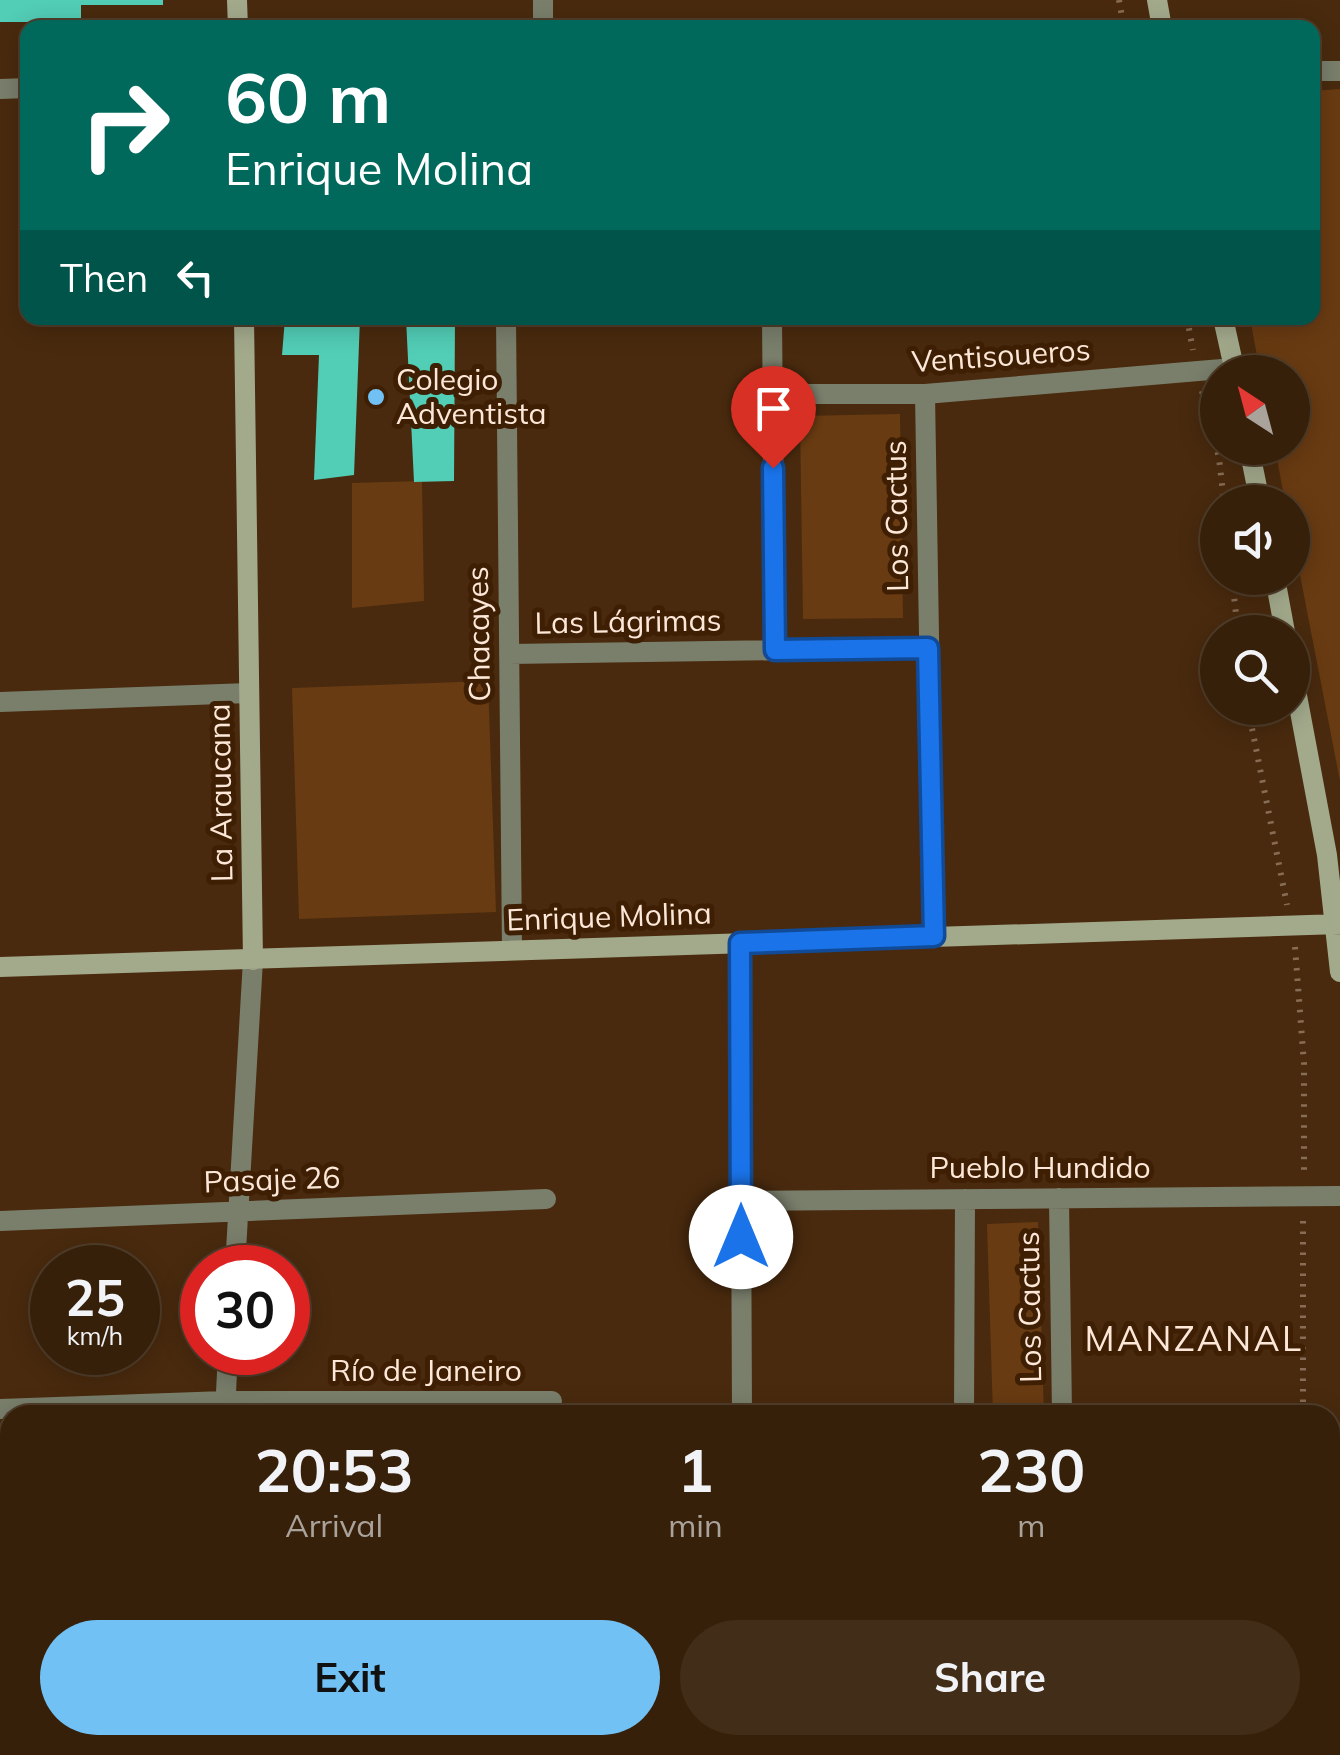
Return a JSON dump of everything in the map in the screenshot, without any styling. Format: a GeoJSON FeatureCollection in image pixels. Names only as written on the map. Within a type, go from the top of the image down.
{"type":"FeatureCollection","features":[{"type":"Feature","properties":{"kind":"street","name":"La Araucana"},"geometry":{"type":"LineString","coordinates":[[236,1245],[253,960],[244,325]]}},
{"type":"Feature","properties":{"kind":"street","name":"Chacayes"},"geometry":{"type":"LineString","coordinates":[[506,325],[512,950]]}},
{"type":"Feature","properties":{"kind":"street"},"geometry":{"type":"LineString","coordinates":[[772,325],[775,650]]}},
{"type":"Feature","properties":{"kind":"street"},"geometry":{"type":"LineString","coordinates":[[1224,325],[1231,355]]}},
{"type":"Feature","properties":{"kind":"street","name":"Ventisoueros"},"geometry":{"type":"LineString","coordinates":[[773,394],[925,394],[1200,372]]}},
{"type":"Feature","properties":{"kind":"street","name":"Los Cactus"},"geometry":{"type":"LineString","coordinates":[[925,394],[934,936]]}},
{"type":"Feature","properties":{"kind":"street","name":"Las Lágrimas"},"geometry":{"type":"LineString","coordinates":[[509,654],[928,648]]}},
{"type":"Feature","properties":{"kind":"street"},"geometry":{"type":"LineString","coordinates":[[0,702],[249,694]]}},
{"type":"Feature","properties":{"kind":"street"},"geometry":{"type":"LineString","coordinates":[[1303,725],[1338,924],[1340,972]]}},
{"type":"Feature","properties":{"kind":"street","name":"Enrique Molina"},"geometry":{"type":"LineString","coordinates":[[0,966],[1338,924]]}},
{"type":"Feature","properties":{"kind":"street"},"geometry":{"type":"LineString","coordinates":[[740,943],[742,1405]]}},
{"type":"Feature","properties":{"kind":"street","name":"Pueblo Hundido"},"geometry":{"type":"LineString","coordinates":[[741,1202],[1340,1196]]}},
{"type":"Feature","properties":{"kind":"street","name":"Los Cactus"},"geometry":{"type":"LineString","coordinates":[[1059,1198],[1062,1405]]}},
{"type":"Feature","properties":{"kind":"street"},"geometry":{"type":"LineString","coordinates":[[964,1199],[964,1405]]}},
{"type":"Feature","properties":{"kind":"street","name":"Pasaje 26"},"geometry":{"type":"LineString","coordinates":[[0,1222],[546,1200]]}},
{"type":"Feature","properties":{"kind":"street"},"geometry":{"type":"LineString","coordinates":[[225,1405],[227,1375]]}},
{"type":"Feature","properties":{"kind":"street","name":"Río de Janeiro"},"geometry":{"type":"LineString","coordinates":[[365,1405],[552,1401]]}},
{"type":"Feature","properties":{"kind":"path"},"geometry":{"type":"LineString","coordinates":[[1188,325],[1222,485]]}},
{"type":"Feature","properties":{"kind":"path"},"geometry":{"type":"LineString","coordinates":[[1251,725],[1296,952],[1304,1064],[1304,1405]]}},
{"type":"Feature","properties":{"kind":"shaded area"},"geometry":{"type":"Polygon","coordinates":[[[1340,89],[1340,781],[1304,595],[1310,595],[1310,485],[1282,485],[1278,465],[1310,465],[1310,355],[1257,355],[1251,325],[1320,325],[1320,90],[1340,89]]]}},
{"type":"Feature","properties":{"kind":"shaded area"},"geometry":{"type":"Polygon","coordinates":[[[900,414],[903,618],[803,619],[800,416],[900,414]]]}},
{"type":"Feature","properties":{"kind":"shaded area"},"geometry":{"type":"Polygon","coordinates":[[[422,481],[424,601],[352,608],[352,483],[422,481]]]}},
{"type":"Feature","properties":{"kind":"shaded area"},"geometry":{"type":"Polygon","coordinates":[[[488,681],[496,912],[299,919],[292,688],[488,681]]]}},
{"type":"Feature","properties":{"kind":"shaded area"},"geometry":{"type":"Polygon","coordinates":[[[1038,1222],[1044,1405],[993,1405],[987,1224],[1038,1222]]]}},
{"type":"Feature","properties":{"kind":"building"},"geometry":{"type":"Polygon","coordinates":[[[0,0],[163,0],[163,5],[81,5],[81,20],[0,22],[0,0]]]}},
{"type":"Feature","properties":{"kind":"building"},"geometry":{"type":"Polygon","coordinates":[[[284,325],[360,325],[354,475],[314,480],[319,355],[282,355],[284,325]]]}},
{"type":"Feature","properties":{"kind":"building"},"geometry":{"type":"Polygon","coordinates":[[[406,325],[455,325],[454,481],[414,482],[406,325]]]}},
{"type":"Feature","properties":{"kind":"place","name":"Colegio Adventista"},"geometry":{"type":"Point","coordinates":[376,397]}},
{"type":"Feature","properties":{"kind":"district","name":"MANZANAL"},"geometry":{"type":"Point","coordinates":[1194,1339]}},
{"type":"Feature","properties":{"kind":"route"},"geometry":{"type":"LineString","coordinates":[[741,1237],[740,943],[934,936],[928,648],[775,650],[773,468]]}}]}
